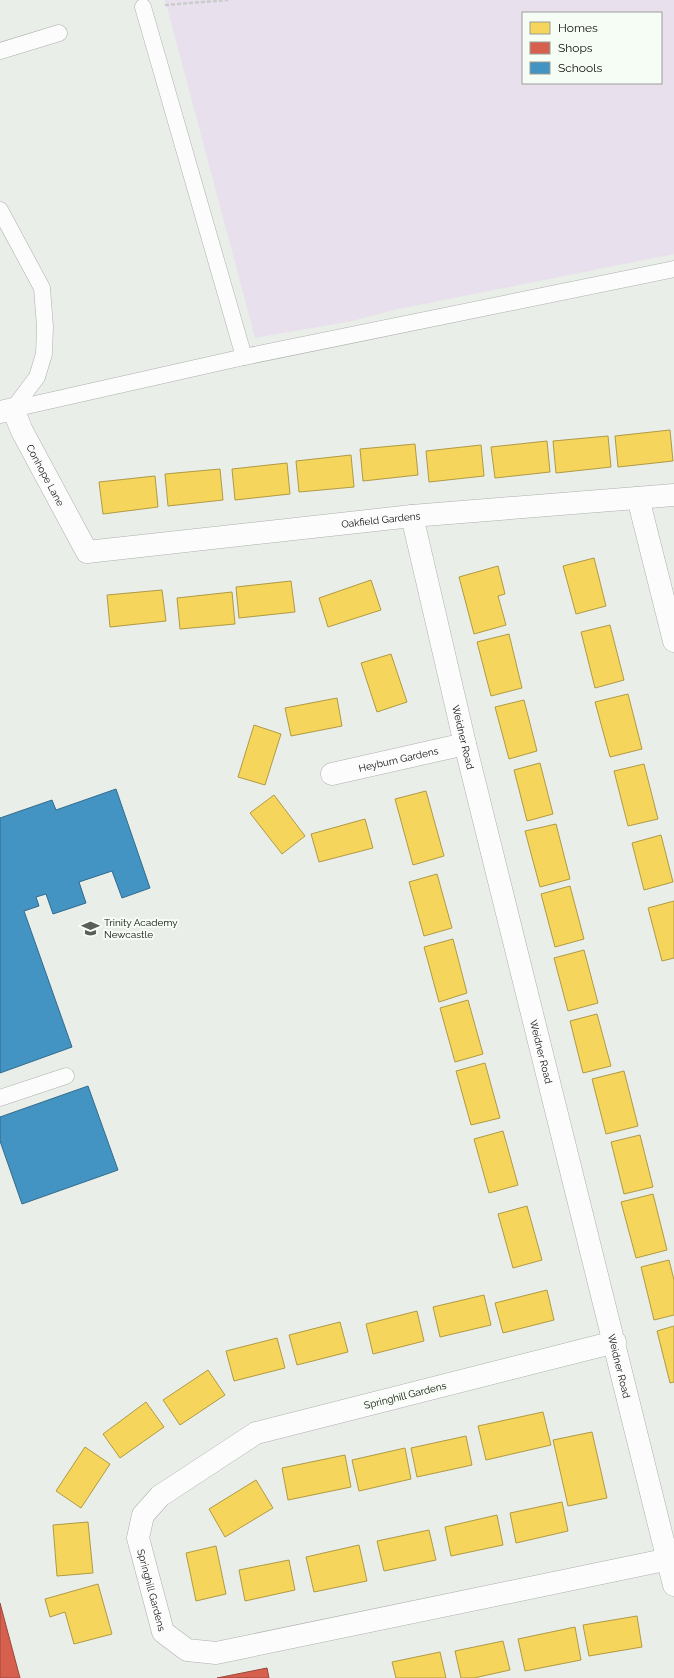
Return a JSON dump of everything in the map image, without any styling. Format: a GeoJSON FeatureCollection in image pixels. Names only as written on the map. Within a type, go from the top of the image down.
{"type":"FeatureCollection","features":[{"type":"Feature","properties":{"kind":"street","name":"Conhope Lane"},"geometry":{"type":"LineString","coordinates":[[6,410],[22,431],[88,552]]}},
{"type":"Feature","properties":{"kind":"street","name":"Oakfield Gardens"},"geometry":{"type":"LineString","coordinates":[[88,552],[412,516],[674,495]]}},
{"type":"Feature","properties":{"kind":"street"},"geometry":{"type":"LineString","coordinates":[[638,498],[674,641]]}},
{"type":"Feature","properties":{"kind":"street","name":"Weidner Road"},"geometry":{"type":"LineString","coordinates":[[412,516],[465,744],[615,1342],[671,1558],[674,1585]]}},
{"type":"Feature","properties":{"kind":"street","name":"Heyburn Gardens"},"geometry":{"type":"LineString","coordinates":[[332,774],[465,744]]}},
{"type":"Feature","properties":{"kind":"street","name":"Springhill Gardens"},"geometry":{"type":"LineString","coordinates":[[615,1342],[256,1433],[160,1496],[143,1515],[138,1538],[163,1632],[187,1650],[216,1653],[671,1558]]}},
{"type":"Feature","properties":{"kind":"lane"},"geometry":{"type":"LineString","coordinates":[[143,7],[244,357]]}},
{"type":"Feature","properties":{"kind":"lane"},"geometry":{"type":"LineString","coordinates":[[0,51],[59,33]]}},
{"type":"Feature","properties":{"kind":"lane"},"geometry":{"type":"LineString","coordinates":[[0,210],[42,288],[45,328],[44,354],[37,377],[6,410]]}},
{"type":"Feature","properties":{"kind":"lane"},"geometry":{"type":"LineString","coordinates":[[6,410],[244,357],[674,269]]}},
{"type":"Feature","properties":{"kind":"lane"},"geometry":{"type":"LineString","coordinates":[[0,1098],[66,1076]]}},
{"type":"Feature","properties":{"kind":"path"},"geometry":{"type":"LineString","coordinates":[[143,7],[228,0]]}},
{"type":"Feature","properties":{"kind":"shaded area"},"geometry":{"type":"Polygon","coordinates":[[[165,0],[674,0],[674,254],[394,310],[352,321],[255,338],[165,0]]]}},
{"type":"Feature","properties":{"kind":"building: Homes"},"geometry":{"type":"Polygon","coordinates":[[[670,430],[673,461],[618,467],[615,436],[670,430]]]}},
{"type":"Feature","properties":{"kind":"building: Homes"},"geometry":{"type":"Polygon","coordinates":[[[608,436],[611,467],[556,473],[553,441],[608,436]]]}},
{"type":"Feature","properties":{"kind":"building: Homes"},"geometry":{"type":"Polygon","coordinates":[[[547,441],[550,472],[495,478],[491,447],[547,441]]]}},
{"type":"Feature","properties":{"kind":"building: Homes"},"geometry":{"type":"Polygon","coordinates":[[[415,444],[418,475],[363,481],[360,449],[415,444]]]}},
{"type":"Feature","properties":{"kind":"building: Homes"},"geometry":{"type":"Polygon","coordinates":[[[481,445],[484,476],[429,482],[426,451],[481,445]]]}},
{"type":"Feature","properties":{"kind":"building: Homes"},"geometry":{"type":"Polygon","coordinates":[[[351,455],[354,487],[299,492],[296,461],[351,455]]]}},
{"type":"Feature","properties":{"kind":"building: Homes"},"geometry":{"type":"Polygon","coordinates":[[[287,463],[290,494],[235,500],[232,469],[287,463]]]}},
{"type":"Feature","properties":{"kind":"building: Homes"},"geometry":{"type":"Polygon","coordinates":[[[220,469],[223,500],[168,506],[165,474],[220,469]]]}},
{"type":"Feature","properties":{"kind":"building: Homes"},"geometry":{"type":"Polygon","coordinates":[[[155,476],[158,507],[103,514],[99,482],[155,476]]]}},
{"type":"Feature","properties":{"kind":"building: Homes"},"geometry":{"type":"Polygon","coordinates":[[[594,558],[606,606],[576,614],[563,566],[594,558]]]}},
{"type":"Feature","properties":{"kind":"building: Homes"},"geometry":{"type":"Polygon","coordinates":[[[498,566],[505,594],[498,596],[506,625],[474,634],[459,577],[498,566]]]}},
{"type":"Feature","properties":{"kind":"building: Homes"},"geometry":{"type":"Polygon","coordinates":[[[371,580],[381,610],[328,627],[319,598],[371,580]]]}},
{"type":"Feature","properties":{"kind":"building: Homes"},"geometry":{"type":"Polygon","coordinates":[[[291,581],[295,612],[239,618],[236,587],[291,581]]]}},
{"type":"Feature","properties":{"kind":"building: Homes"},"geometry":{"type":"Polygon","coordinates":[[[162,590],[166,621],[110,627],[107,595],[162,590]]]}},
{"type":"Feature","properties":{"kind":"building: Homes"},"geometry":{"type":"Polygon","coordinates":[[[232,592],[235,624],[180,629],[177,598],[232,592]]]}},
{"type":"Feature","properties":{"kind":"building: Homes"},"geometry":{"type":"Polygon","coordinates":[[[610,625],[624,680],[595,688],[581,632],[610,625]]]}},
{"type":"Feature","properties":{"kind":"building: Homes"},"geometry":{"type":"Polygon","coordinates":[[[509,634],[522,688],[491,696],[477,642],[509,634]]]}},
{"type":"Feature","properties":{"kind":"building: Homes"},"geometry":{"type":"Polygon","coordinates":[[[391,654],[407,702],[377,712],[361,663],[391,654]]]}},
{"type":"Feature","properties":{"kind":"building: Homes"},"geometry":{"type":"Polygon","coordinates":[[[628,694],[642,749],[610,757],[595,702],[628,694]]]}},
{"type":"Feature","properties":{"kind":"building: Homes"},"geometry":{"type":"Polygon","coordinates":[[[337,698],[342,726],[291,736],[285,708],[337,698]]]}},
{"type":"Feature","properties":{"kind":"building: Homes"},"geometry":{"type":"Polygon","coordinates":[[[524,700],[537,751],[509,759],[495,707],[524,700]]]}},
{"type":"Feature","properties":{"kind":"building: Homes"},"geometry":{"type":"Polygon","coordinates":[[[254,725],[281,734],[265,785],[238,777],[254,725]]]}},
{"type":"Feature","properties":{"kind":"building: Homes"},"geometry":{"type":"Polygon","coordinates":[[[540,763],[553,814],[527,821],[514,770],[540,763]]]}},
{"type":"Feature","properties":{"kind":"building: Homes"},"geometry":{"type":"Polygon","coordinates":[[[644,764],[658,819],[628,826],[614,771],[644,764]]]}},
{"type":"Feature","properties":{"kind":"building: Homes"},"geometry":{"type":"Polygon","coordinates":[[[426,791],[444,856],[413,865],[395,799],[426,791]]]}},
{"type":"Feature","properties":{"kind":"building: Homes"},"geometry":{"type":"Polygon","coordinates":[[[274,795],[305,836],[282,854],[250,813],[274,795]]]}},
{"type":"Feature","properties":{"kind":"building: Homes"},"geometry":{"type":"Polygon","coordinates":[[[365,819],[373,848],[319,862],[311,834],[365,819]]]}},
{"type":"Feature","properties":{"kind":"building: Homes"},"geometry":{"type":"Polygon","coordinates":[[[556,824],[570,879],[540,887],[525,831],[556,824]]]}},
{"type":"Feature","properties":{"kind":"building: Homes"},"geometry":{"type":"Polygon","coordinates":[[[661,835],[673,882],[644,890],[632,843],[661,835]]]}},
{"type":"Feature","properties":{"kind":"building: Homes"},"geometry":{"type":"Polygon","coordinates":[[[437,874],[452,928],[424,936],[409,882],[437,874]]]}},
{"type":"Feature","properties":{"kind":"building: Homes"},"geometry":{"type":"Polygon","coordinates":[[[570,886],[584,939],[555,947],[541,894],[570,886]]]}},
{"type":"Feature","properties":{"kind":"building: Homes"},"geometry":{"type":"Polygon","coordinates":[[[674,901],[674,958],[662,961],[648,908],[674,901]]]}},
{"type":"Feature","properties":{"kind":"building: Homes"},"geometry":{"type":"Polygon","coordinates":[[[453,939],[467,993],[439,1002],[424,947],[453,939]]]}},
{"type":"Feature","properties":{"kind":"building: Homes"},"geometry":{"type":"Polygon","coordinates":[[[584,950],[598,1003],[568,1011],[554,958],[584,950]]]}},
{"type":"Feature","properties":{"kind":"building: Homes"},"geometry":{"type":"Polygon","coordinates":[[[468,1000],[483,1054],[455,1062],[440,1008],[468,1000]]]}},
{"type":"Feature","properties":{"kind":"building: Homes"},"geometry":{"type":"Polygon","coordinates":[[[597,1014],[611,1066],[583,1073],[570,1021],[597,1014]]]}},
{"type":"Feature","properties":{"kind":"building: Homes"},"geometry":{"type":"Polygon","coordinates":[[[485,1063],[500,1118],[471,1125],[456,1071],[485,1063]]]}},
{"type":"Feature","properties":{"kind":"building: Homes"},"geometry":{"type":"Polygon","coordinates":[[[624,1071],[638,1126],[606,1134],[592,1079],[624,1071]]]}},
{"type":"Feature","properties":{"kind":"building: Homes"},"geometry":{"type":"Polygon","coordinates":[[[503,1131],[518,1185],[489,1193],[474,1139],[503,1131]]]}},
{"type":"Feature","properties":{"kind":"building: Homes"},"geometry":{"type":"Polygon","coordinates":[[[640,1135],[653,1187],[624,1194],[611,1142],[640,1135]]]}},
{"type":"Feature","properties":{"kind":"building: Homes"},"geometry":{"type":"Polygon","coordinates":[[[653,1194],[667,1250],[636,1258],[621,1202],[653,1194]]]}},
{"type":"Feature","properties":{"kind":"building: Homes"},"geometry":{"type":"Polygon","coordinates":[[[527,1206],[542,1260],[513,1268],[498,1214],[527,1206]]]}},
{"type":"Feature","properties":{"kind":"building: Homes"},"geometry":{"type":"Polygon","coordinates":[[[669,1260],[674,1280],[674,1315],[654,1320],[641,1267],[669,1260]]]}},
{"type":"Feature","properties":{"kind":"building: Homes"},"geometry":{"type":"Polygon","coordinates":[[[547,1290],[554,1320],[503,1333],[495,1303],[547,1290]]]}},
{"type":"Feature","properties":{"kind":"building: Homes"},"geometry":{"type":"Polygon","coordinates":[[[484,1295],[491,1325],[440,1337],[433,1307],[484,1295]]]}},
{"type":"Feature","properties":{"kind":"building: Homes"},"geometry":{"type":"Polygon","coordinates":[[[417,1311],[424,1341],[373,1354],[366,1324],[417,1311]]]}},
{"type":"Feature","properties":{"kind":"building: Homes"},"geometry":{"type":"Polygon","coordinates":[[[340,1322],[348,1352],[297,1365],[289,1335],[340,1322]]]}},
{"type":"Feature","properties":{"kind":"building: Homes"},"geometry":{"type":"Polygon","coordinates":[[[674,1326],[674,1382],[670,1383],[657,1331],[674,1326]]]}},
{"type":"Feature","properties":{"kind":"building: Homes"},"geometry":{"type":"Polygon","coordinates":[[[277,1338],[285,1368],[234,1381],[226,1351],[277,1338]]]}},
{"type":"Feature","properties":{"kind":"building: Homes"},"geometry":{"type":"Polygon","coordinates":[[[208,1370],[225,1395],[180,1425],[163,1400],[208,1370]]]}},
{"type":"Feature","properties":{"kind":"building: Homes"},"geometry":{"type":"Polygon","coordinates":[[[146,1402],[164,1427],[120,1458],[103,1434],[146,1402]]]}},
{"type":"Feature","properties":{"kind":"building: Homes"},"geometry":{"type":"Polygon","coordinates":[[[543,1412],[551,1445],[486,1460],[478,1426],[543,1412]]]}},
{"type":"Feature","properties":{"kind":"building: Homes"},"geometry":{"type":"Polygon","coordinates":[[[592,1432],[607,1498],[568,1506],[553,1440],[592,1432]]]}},
{"type":"Feature","properties":{"kind":"building: Homes"},"geometry":{"type":"Polygon","coordinates":[[[466,1436],[472,1465],[417,1477],[411,1448],[466,1436]]]}},
{"type":"Feature","properties":{"kind":"building: Homes"},"geometry":{"type":"Polygon","coordinates":[[[85,1447],[110,1464],[81,1508],[56,1491],[85,1447]]]}},
{"type":"Feature","properties":{"kind":"building: Homes"},"geometry":{"type":"Polygon","coordinates":[[[405,1448],[411,1479],[359,1491],[352,1460],[405,1448]]]}},
{"type":"Feature","properties":{"kind":"building: Homes"},"geometry":{"type":"Polygon","coordinates":[[[345,1455],[351,1487],[288,1500],[282,1468],[345,1455]]]}},
{"type":"Feature","properties":{"kind":"building: Homes"},"geometry":{"type":"Polygon","coordinates":[[[256,1480],[273,1508],[225,1537],[209,1509],[256,1480]]]}},
{"type":"Feature","properties":{"kind":"building: Homes"},"geometry":{"type":"Polygon","coordinates":[[[562,1502],[568,1531],[516,1543],[510,1513],[562,1502]]]}},
{"type":"Feature","properties":{"kind":"building: Homes"},"geometry":{"type":"Polygon","coordinates":[[[497,1515],[503,1545],[451,1556],[445,1527],[497,1515]]]}},
{"type":"Feature","properties":{"kind":"building: Homes"},"geometry":{"type":"Polygon","coordinates":[[[88,1522],[93,1573],[57,1576],[53,1525],[88,1522]]]}},
{"type":"Feature","properties":{"kind":"building: Homes"},"geometry":{"type":"Polygon","coordinates":[[[429,1530],[436,1560],[384,1571],[377,1541],[429,1530]]]}},
{"type":"Feature","properties":{"kind":"building: Homes"},"geometry":{"type":"Polygon","coordinates":[[[359,1545],[367,1581],[314,1592],[306,1557],[359,1545]]]}},
{"type":"Feature","properties":{"kind":"building: Homes"},"geometry":{"type":"Polygon","coordinates":[[[216,1546],[226,1594],[196,1601],[186,1553],[216,1546]]]}},
{"type":"Feature","properties":{"kind":"building: Homes"},"geometry":{"type":"Polygon","coordinates":[[[289,1560],[295,1590],[245,1601],[239,1570],[289,1560]]]}},
{"type":"Feature","properties":{"kind":"building: Homes"},"geometry":{"type":"Polygon","coordinates":[[[98,1584],[112,1634],[74,1644],[65,1612],[50,1617],[45,1599],[98,1584]]]}},
{"type":"Feature","properties":{"kind":"building: Homes"},"geometry":{"type":"Polygon","coordinates":[[[637,1616],[642,1647],[589,1656],[583,1625],[637,1616]]]}},
{"type":"Feature","properties":{"kind":"building: Homes"},"geometry":{"type":"Polygon","coordinates":[[[575,1627],[581,1660],[525,1671],[518,1639],[575,1627]]]}},
{"type":"Feature","properties":{"kind":"building: Homes"},"geometry":{"type":"Polygon","coordinates":[[[503,1641],[510,1670],[474,1678],[461,1678],[455,1651],[503,1641]]]}},
{"type":"Feature","properties":{"kind":"building: Homes"},"geometry":{"type":"Polygon","coordinates":[[[440,1652],[446,1678],[396,1678],[392,1662],[440,1652]]]}},
{"type":"Feature","properties":{"kind":"building: Shops"},"geometry":{"type":"Polygon","coordinates":[[[0,1603],[20,1678],[0,1678],[0,1603]]]}},
{"type":"Feature","properties":{"kind":"building: Shops"},"geometry":{"type":"Polygon","coordinates":[[[267,1668],[269,1678],[217,1678],[267,1668]]]}},
{"type":"Feature","properties":{"kind":"building: Schools"},"geometry":{"type":"Polygon","coordinates":[[[116,789],[150,888],[122,898],[112,871],[79,882],[86,903],[53,914],[46,894],[36,897],[39,906],[24,911],[72,1047],[0,1073],[0,818],[52,800],[56,810],[116,789]]]}},
{"type":"Feature","properties":{"kind":"building: Schools"},"geometry":{"type":"Polygon","coordinates":[[[88,1086],[118,1170],[22,1204],[0,1141],[0,1117],[88,1086]]]}},
{"type":"Feature","properties":{"kind":"place","name":"Trinity Academy Newcastle"},"geometry":{"type":"Point","coordinates":[91,928]}}]}
